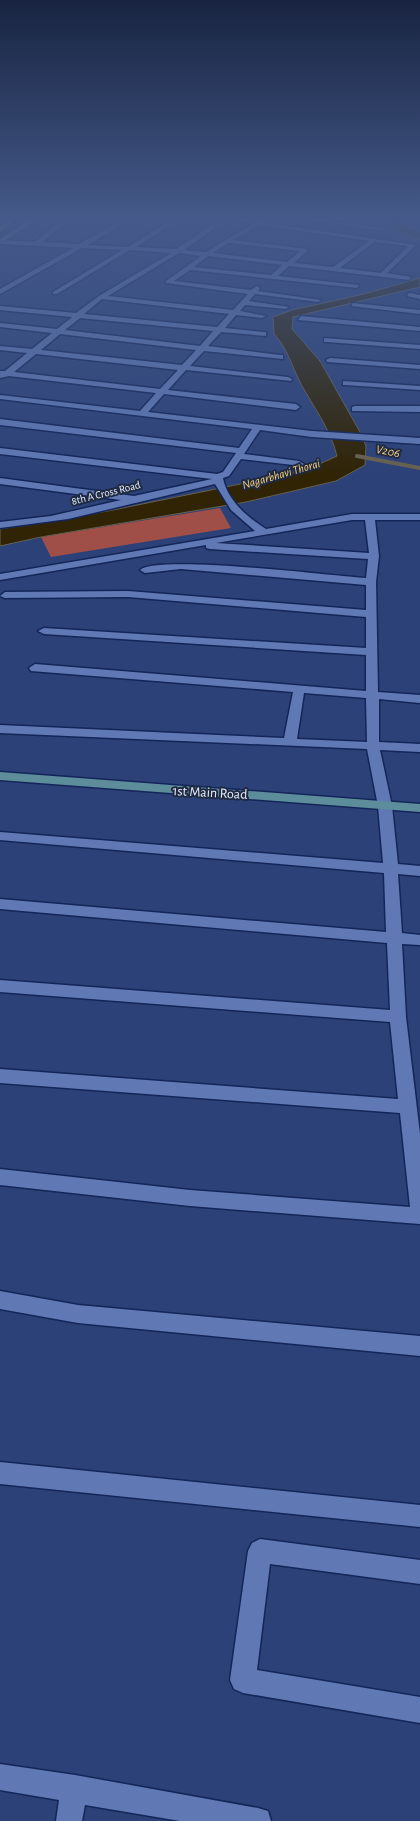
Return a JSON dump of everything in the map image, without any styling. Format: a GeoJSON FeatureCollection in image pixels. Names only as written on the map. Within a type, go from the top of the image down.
{"type":"FeatureCollection","features":[{"type":"Feature","properties":{"kind":"street"},"geometry":{"type":"LineString","coordinates":[[2,375],[91,305]]}},
{"type":"Feature","properties":{"kind":"street"},"geometry":{"type":"LineString","coordinates":[[167,305],[262,316]]}},
{"type":"Feature","properties":{"kind":"street"},"geometry":{"type":"LineString","coordinates":[[142,414],[182,369],[204,348],[240,305]]}},
{"type":"Feature","properties":{"kind":"street"},"geometry":{"type":"LineString","coordinates":[[263,305],[285,307]]}},
{"type":"Feature","properties":{"kind":"street"},"geometry":{"type":"LineString","coordinates":[[353,305],[420,312]]}},
{"type":"Feature","properties":{"kind":"street"},"geometry":{"type":"LineString","coordinates":[[0,308],[263,334]]}},
{"type":"Feature","properties":{"kind":"street"},"geometry":{"type":"LineString","coordinates":[[301,318],[418,327]]}},
{"type":"Feature","properties":{"kind":"street"},"geometry":{"type":"LineString","coordinates":[[0,325],[280,357]]}},
{"type":"Feature","properties":{"kind":"street"},"geometry":{"type":"LineString","coordinates":[[394,355],[418,327]]}},
{"type":"Feature","properties":{"kind":"street"},"geometry":{"type":"LineString","coordinates":[[327,340],[394,355],[420,367]]}},
{"type":"Feature","properties":{"kind":"street"},"geometry":{"type":"LineString","coordinates":[[330,360],[394,355],[420,347]]}},
{"type":"Feature","properties":{"kind":"street"},"geometry":{"type":"LineString","coordinates":[[0,348],[288,379]]}},
{"type":"Feature","properties":{"kind":"street"},"geometry":{"type":"LineString","coordinates":[[2,375],[296,407]]}},
{"type":"Feature","properties":{"kind":"street"},"geometry":{"type":"LineString","coordinates":[[346,383],[420,388]]}},
{"type":"Feature","properties":{"kind":"street"},"geometry":{"type":"LineString","coordinates":[[0,397],[257,428],[324,435],[420,441]]}},
{"type":"Feature","properties":{"kind":"street"},"geometry":{"type":"LineString","coordinates":[[355,409],[420,409]]}},
{"type":"Feature","properties":{"kind":"street"},"geometry":{"type":"LineString","coordinates":[[0,422],[239,454],[299,464]]}},
{"type":"Feature","properties":{"kind":"street"},"geometry":{"type":"LineString","coordinates":[[0,451],[218,479],[226,474],[257,428]]}},
{"type":"Feature","properties":{"kind":"street"},"geometry":{"type":"LineString","coordinates":[[218,479],[218,485],[235,508],[250,525],[262,531]]}},
{"type":"Feature","properties":{"kind":"street","name":"8th A Cross Road"},"geometry":{"type":"LineString","coordinates":[[0,525],[26,524],[97,511],[135,498],[218,479]]}},
{"type":"Feature","properties":{"kind":"street"},"geometry":{"type":"LineString","coordinates":[[0,481],[135,498]]}},
{"type":"Feature","properties":{"kind":"street"},"geometry":{"type":"LineString","coordinates":[[0,1177],[190,1198],[420,1215],[398,1017],[396,937],[385,806],[373,744],[371,582],[374,556],[370,516]]}},
{"type":"Feature","properties":{"kind":"street"},"geometry":{"type":"LineString","coordinates":[[0,577],[262,531],[370,516],[420,518]]}},
{"type":"Feature","properties":{"kind":"street"},"geometry":{"type":"LineString","coordinates":[[186,544],[374,556]]}},
{"type":"Feature","properties":{"kind":"street"},"geometry":{"type":"LineString","coordinates":[[145,570],[181,566],[371,582]]}},
{"type":"Feature","properties":{"kind":"street"},"geometry":{"type":"LineString","coordinates":[[12,574],[20,595]]}},
{"type":"Feature","properties":{"kind":"street"},"geometry":{"type":"LineString","coordinates":[[5,595],[128,594],[372,614]]}},
{"type":"Feature","properties":{"kind":"street"},"geometry":{"type":"LineString","coordinates":[[44,631],[373,652]]}},
{"type":"Feature","properties":{"kind":"street"},"geometry":{"type":"LineString","coordinates":[[35,668],[420,699]]}},
{"type":"Feature","properties":{"kind":"street"},"geometry":{"type":"LineString","coordinates":[[290,741],[299,690]]}},
{"type":"Feature","properties":{"kind":"street"},"geometry":{"type":"LineString","coordinates":[[0,729],[373,744],[420,748]]}},
{"type":"Feature","properties":{"kind":"street","name":"1st Main Road"},"geometry":{"type":"LineString","coordinates":[[0,776],[420,808]]}},
{"type":"Feature","properties":{"kind":"street"},"geometry":{"type":"LineString","coordinates":[[0,836],[420,871]]}},
{"type":"Feature","properties":{"kind":"street"},"geometry":{"type":"LineString","coordinates":[[0,904],[234,926],[420,940]]}},
{"type":"Feature","properties":{"kind":"street"},"geometry":{"type":"LineString","coordinates":[[0,986],[398,1017]]}},
{"type":"Feature","properties":{"kind":"street"},"geometry":{"type":"LineString","coordinates":[[0,1076],[408,1107]]}},
{"type":"Feature","properties":{"kind":"street"},"geometry":{"type":"LineString","coordinates":[[0,1300],[78,1314],[420,1346]]}},
{"type":"Feature","properties":{"kind":"street"},"geometry":{"type":"LineString","coordinates":[[0,1473],[420,1516]]}},
{"type":"Feature","properties":{"kind":"street"},"geometry":{"type":"LineString","coordinates":[[420,1572],[260,1550],[243,1680],[420,1710]]}},
{"type":"Feature","properties":{"kind":"street"},"geometry":{"type":"LineString","coordinates":[[0,1777],[74,1788],[252,1820]]}},
{"type":"Feature","properties":{"kind":"street"},"geometry":{"type":"LineString","coordinates":[[69,1821],[74,1788]]}},
{"type":"Feature","properties":{"kind":"shaded area"},"geometry":{"type":"Polygon","coordinates":[[[315,305],[344,305],[293,317],[292,329],[320,361],[360,432],[366,446],[365,465],[336,481],[246,502],[41,537],[0,546],[0,529],[108,511],[304,471],[337,456],[326,427],[301,384],[286,351],[274,334],[273,317],[315,305]]]}},
{"type":"Feature","properties":{"kind":"shaded area"},"geometry":{"type":"Polygon","coordinates":[[[220,508],[231,528],[51,557],[41,537],[220,508]]]}},
{"type":"Feature","properties":{"kind":"waterway","name":"V206"},"geometry":{"type":"LineString","coordinates":[[357,456],[420,468]]}},
{"type":"Feature","properties":{"kind":"water label","name":"Nagarbhavi Thorai"},"geometry":{"type":"Point","coordinates":[281,474]}}]}
